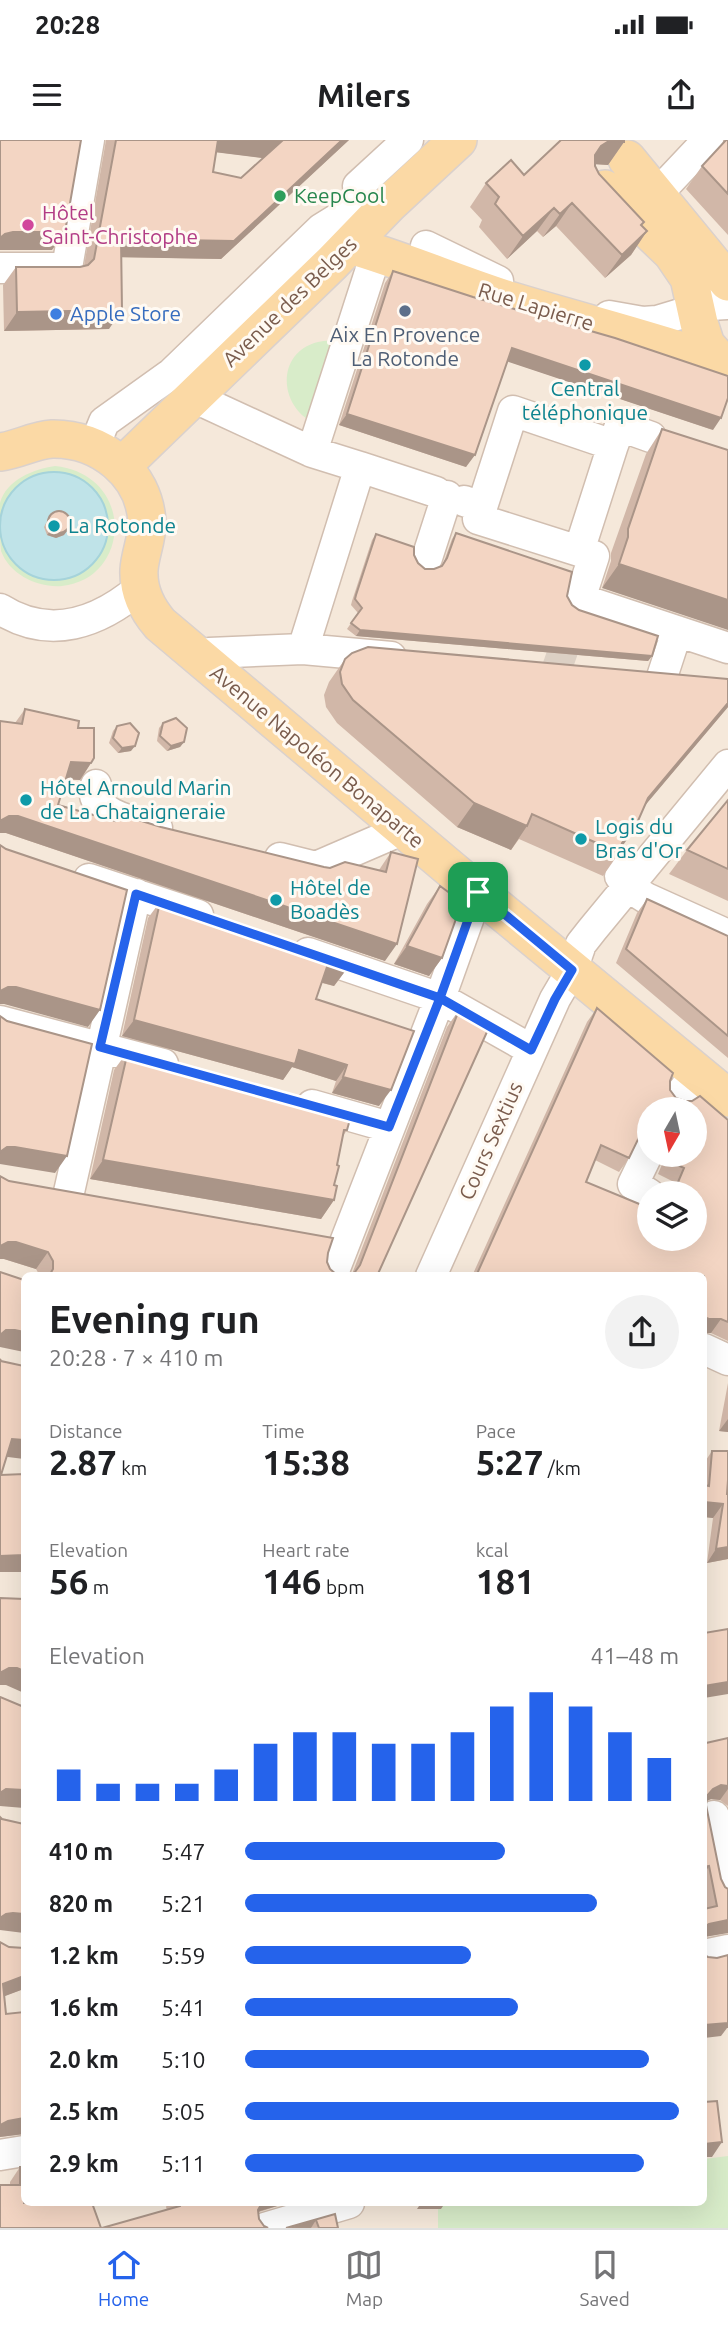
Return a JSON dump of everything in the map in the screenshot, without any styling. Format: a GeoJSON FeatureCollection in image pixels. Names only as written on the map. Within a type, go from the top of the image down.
{"type":"FeatureCollection","features":[{"type":"Feature","properties":{"kind":"main road","name":"Avenue des Belges"},"geometry":{"type":"LineString","coordinates":[[109,456],[361,257],[389,204],[458,140]]}},
{"type":"Feature","properties":{"kind":"main road"},"geometry":{"type":"LineString","coordinates":[[627,159],[646,206],[672,253],[712,306],[699,323],[706,345],[726,366]]}},
{"type":"Feature","properties":{"kind":"main road"},"geometry":{"type":"LineString","coordinates":[[599,184],[646,206],[728,282]]}},
{"type":"Feature","properties":{"kind":"main road","name":"Rue Lapierre"},"geometry":{"type":"LineString","coordinates":[[361,257],[383,254],[454,282],[581,315],[726,366]]}},
{"type":"Feature","properties":{"kind":"main road"},"geometry":{"type":"LineString","coordinates":[[0,452],[50,439],[67,439],[109,456],[140,492],[147,519],[146,541],[133,593]]}},
{"type":"Feature","properties":{"kind":"main road","name":"Avenue Napoléon Bonaparte"},"geometry":{"type":"LineString","coordinates":[[133,593],[160,624],[196,656],[572,970],[687,1085],[728,1098]]}},
{"type":"Feature","properties":{"kind":"street"},"geometry":{"type":"LineString","coordinates":[[0,268],[67,268],[89,140]]}},
{"type":"Feature","properties":{"kind":"street"},"geometry":{"type":"LineString","coordinates":[[358,186],[408,140]]}},
{"type":"Feature","properties":{"kind":"street"},"geometry":{"type":"LineString","coordinates":[[646,206],[708,140]]}},
{"type":"Feature","properties":{"kind":"street"},"geometry":{"type":"LineString","coordinates":[[109,456],[104,422],[171,374],[321,229],[355,208],[389,204]]}},
{"type":"Feature","properties":{"kind":"street"},"geometry":{"type":"LineString","coordinates":[[426,246],[493,279],[581,315]]}},
{"type":"Feature","properties":{"kind":"street"},"geometry":{"type":"LineString","coordinates":[[312,452],[361,257]]}},
{"type":"Feature","properties":{"kind":"street","name":"Rue Lapierre"},"geometry":{"type":"LineString","coordinates":[[581,315],[643,322],[668,319],[712,306]]}},
{"type":"Feature","properties":{"kind":"street"},"geometry":{"type":"LineString","coordinates":[[208,404],[312,452],[457,499],[478,519],[594,556],[580,599],[728,648]]}},
{"type":"Feature","properties":{"kind":"street"},"geometry":{"type":"LineString","coordinates":[[426,558],[457,499],[513,411],[613,445]]}},
{"type":"Feature","properties":{"kind":"street"},"geometry":{"type":"LineString","coordinates":[[579,551],[620,426],[651,437]]}},
{"type":"Feature","properties":{"kind":"street"},"geometry":{"type":"LineString","coordinates":[[303,649],[360,467]]}},
{"type":"Feature","properties":{"kind":"street"},"geometry":{"type":"LineString","coordinates":[[0,608],[21,620],[62,626],[89,620],[133,593]]}},
{"type":"Feature","properties":{"kind":"street"},"geometry":{"type":"LineString","coordinates":[[661,680],[677,631]]}},
{"type":"Feature","properties":{"kind":"street"},"geometry":{"type":"LineString","coordinates":[[196,656],[209,653],[303,649],[406,653]]}},
{"type":"Feature","properties":{"kind":"street","name":"Cours Sextius"},"geometry":{"type":"LineString","coordinates":[[433,1272],[531,1050],[572,970],[581,944],[728,765]]}},
{"type":"Feature","properties":{"kind":"street"},"geometry":{"type":"LineString","coordinates":[[694,776],[620,876],[627,886],[646,898],[728,935]]}},
{"type":"Feature","properties":{"kind":"street"},"geometry":{"type":"LineString","coordinates":[[96,785],[94,797],[99,806],[110,813],[180,834]]}},
{"type":"Feature","properties":{"kind":"street"},"geometry":{"type":"LineString","coordinates":[[248,850],[316,867],[404,829]]}},
{"type":"Feature","properties":{"kind":"street"},"geometry":{"type":"LineString","coordinates":[[62,870],[229,926]]}},
{"type":"Feature","properties":{"kind":"street"},"geometry":{"type":"LineString","coordinates":[[332,1272],[333,1238],[389,1127],[478,892]]}},
{"type":"Feature","properties":{"kind":"street"},"geometry":{"type":"LineString","coordinates":[[68,1192],[136,894]]}},
{"type":"Feature","properties":{"kind":"street"},"geometry":{"type":"LineString","coordinates":[[281,944],[436,1006],[531,1050]]}},
{"type":"Feature","properties":{"kind":"street"},"geometry":{"type":"LineString","coordinates":[[0,1021],[192,1073]]}},
{"type":"Feature","properties":{"kind":"street"},"geometry":{"type":"LineString","coordinates":[[284,1098],[389,1127]]}},
{"type":"Feature","properties":{"kind":"street"},"geometry":{"type":"LineString","coordinates":[[637,1186],[633,1184],[641,1167]]}},
{"type":"Feature","properties":{"kind":"street"},"geometry":{"type":"LineString","coordinates":[[715,1816],[728,1889]]}},
{"type":"Feature","properties":{"kind":"street"},"geometry":{"type":"LineString","coordinates":[[707,1954],[728,1950]]}},
{"type":"Feature","properties":{"kind":"street"},"geometry":{"type":"LineString","coordinates":[[0,2155],[21,2152]]}},
{"type":"Feature","properties":{"kind":"street"},"geometry":{"type":"LineString","coordinates":[[0,2169],[21,2167]]}},
{"type":"Feature","properties":{"kind":"street"},"geometry":{"type":"LineString","coordinates":[[265,2228],[339,2206]]}},
{"type":"Feature","properties":{"kind":"shaded area"},"geometry":{"type":"Polygon","coordinates":[[[0,140],[728,140],[728,2228],[0,2228],[0,140]]]}},
{"type":"Feature","properties":{"kind":"green space"},"geometry":{"type":"Polygon","coordinates":[[[321,341],[341,341],[314,423],[302,415],[288,393],[289,368],[295,356],[304,348],[321,341]]]}},
{"type":"Feature","properties":{"kind":"green space"},"geometry":{"type":"Polygon","coordinates":[[[55,466],[81,473],[100,488],[111,506],[115,527],[111,547],[101,566],[85,579],[62,586],[44,585],[18,573],[5,559],[1,551],[0,527],[0,503],[8,488],[30,473],[55,466]],[[43,473],[21,484],[0,527],[7,551],[107,535],[107,512],[43,473]]]}},
{"type":"Feature","properties":{"kind":"green space"},"geometry":{"type":"Polygon","coordinates":[[[728,2156],[728,2228],[438,2228],[438,2206],[707,2206],[707,2159],[728,2156]]]}},
{"type":"Feature","properties":{"kind":"water","name":"La Rotonde"},"geometry":{"type":"Polygon","coordinates":[[[54,472],[75,476],[92,488],[104,505],[108,526],[104,547],[92,564],[75,576],[54,580],[33,576],[16,564],[4,547],[0,526],[4,505],[16,488],[33,476],[54,472]]]}},
{"type":"Feature","properties":{"kind":"building"},"geometry":{"type":"Polygon","coordinates":[[[0,140],[81,140],[65,232],[13,232],[0,238],[0,140]]]}},
{"type":"Feature","properties":{"kind":"building"},"geometry":{"type":"Polygon","coordinates":[[[116,140],[218,140],[213,172],[241,178],[283,140],[342,140],[234,241],[121,239],[122,310],[17,312],[16,267],[80,267],[88,265],[94,259],[116,140]]]}},
{"type":"Feature","properties":{"kind":"building"},"geometry":{"type":"Polygon","coordinates":[[[561,140],[624,140],[609,141],[601,146],[595,155],[595,166],[599,174],[644,222],[641,225],[647,231],[622,255],[572,203],[560,214],[554,208],[523,236],[495,204],[499,197],[486,183],[511,160],[524,175],[561,140]]]}},
{"type":"Feature","properties":{"kind":"building"},"geometry":{"type":"Polygon","coordinates":[[[728,140],[728,194],[702,166],[728,140]]]}},
{"type":"Feature","properties":{"kind":"building"},"geometry":{"type":"Polygon","coordinates":[[[393,271],[615,338],[728,376],[728,398],[721,418],[512,348],[475,455],[347,414],[393,271]]]}},
{"type":"Feature","properties":{"kind":"building"},"geometry":{"type":"Polygon","coordinates":[[[662,429],[728,450],[728,600],[619,564],[662,429]]]}},
{"type":"Feature","properties":{"kind":"building"},"geometry":{"type":"Polygon","coordinates":[[[55,511],[63,511],[70,518],[70,526],[63,533],[55,533],[48,526],[48,518],[55,511]]]}},
{"type":"Feature","properties":{"kind":"building"},"geometry":{"type":"Polygon","coordinates":[[[456,533],[572,572],[567,596],[572,605],[579,610],[658,636],[652,656],[360,630],[351,623],[362,608],[355,599],[376,534],[414,547],[418,563],[425,569],[434,569],[442,566],[447,558],[456,533]]]}},
{"type":"Feature","properties":{"kind":"building"},"geometry":{"type":"Polygon","coordinates":[[[368,647],[728,679],[728,703],[648,798],[634,830],[622,843],[619,853],[532,814],[527,826],[474,803],[353,700],[342,684],[340,672],[345,659],[368,647]]]}},
{"type":"Feature","properties":{"kind":"building"},"geometry":{"type":"Polygon","coordinates":[[[25,709],[79,721],[78,728],[94,728],[94,758],[91,763],[71,762],[58,805],[115,821],[119,814],[161,827],[330,868],[345,862],[386,872],[391,852],[418,859],[397,944],[18,816],[9,816],[0,821],[0,721],[22,724],[25,709]]]}},
{"type":"Feature","properties":{"kind":"building"},"geometry":{"type":"Polygon","coordinates":[[[176,718],[187,728],[184,742],[171,746],[160,736],[163,723],[176,718]]]}},
{"type":"Feature","properties":{"kind":"building"},"geometry":{"type":"Polygon","coordinates":[[[130,723],[139,733],[135,746],[122,748],[113,738],[117,726],[130,723]]]}},
{"type":"Feature","properties":{"kind":"building"},"geometry":{"type":"Polygon","coordinates":[[[728,800],[728,869],[687,850],[728,800]]]}},
{"type":"Feature","properties":{"kind":"building"},"geometry":{"type":"Polygon","coordinates":[[[0,845],[127,890],[100,1010],[16,987],[0,991],[0,845]]]}},
{"type":"Feature","properties":{"kind":"building"},"geometry":{"type":"Polygon","coordinates":[[[440,886],[462,902],[442,958],[407,946],[440,886]]]}},
{"type":"Feature","properties":{"kind":"building"},"geometry":{"type":"Polygon","coordinates":[[[647,899],[728,936],[728,1036],[626,949],[647,899]]]}},
{"type":"Feature","properties":{"kind":"building"},"geometry":{"type":"Polygon","coordinates":[[[160,902],[348,965],[346,970],[328,964],[316,999],[414,1031],[391,1090],[343,1077],[347,1065],[299,1050],[295,1064],[134,1020],[160,902]]]}},
{"type":"Feature","properties":{"kind":"building"},"geometry":{"type":"Polygon","coordinates":[[[597,1008],[673,1073],[670,1090],[675,1097],[637,1097],[637,1141],[629,1158],[601,1145],[586,1182],[637,1203],[637,1251],[707,1251],[707,1181],[678,1181],[684,1168],[682,1167],[707,1167],[707,1102],[728,1120],[728,1322],[707,1318],[707,1272],[478,1272],[597,1008]]]}},
{"type":"Feature","properties":{"kind":"building"},"geometry":{"type":"Polygon","coordinates":[[[459,1010],[491,1023],[379,1272],[355,1272],[459,1010]]]}},
{"type":"Feature","properties":{"kind":"building"},"geometry":{"type":"Polygon","coordinates":[[[0,1016],[7,1021],[92,1044],[67,1156],[15,1147],[7,1147],[0,1152],[0,1016]]]}},
{"type":"Feature","properties":{"kind":"building"},"geometry":{"type":"Polygon","coordinates":[[[128,1051],[352,1112],[347,1130],[344,1130],[334,1185],[337,1186],[334,1200],[103,1160],[128,1051]]]}},
{"type":"Feature","properties":{"kind":"building"},"geometry":{"type":"Polygon","coordinates":[[[0,1176],[9,1181],[333,1238],[327,1262],[334,1272],[51,1272],[53,1261],[48,1252],[16,1242],[0,1246],[0,1176]]]}},
{"type":"Feature","properties":{"kind":"building"},"geometry":{"type":"Polygon","coordinates":[[[0,1272],[21,1279],[21,1331],[6,1330],[0,1335],[0,1272]]]}},
{"type":"Feature","properties":{"kind":"building"},"geometry":{"type":"Polygon","coordinates":[[[0,1359],[21,1365],[21,1440],[12,1439],[1,1475],[21,1474],[21,1555],[0,1556],[0,1359]]]}},
{"type":"Feature","properties":{"kind":"building"},"geometry":{"type":"Polygon","coordinates":[[[712,1451],[728,1451],[728,1547],[716,1549],[723,1504],[707,1502],[712,1451]]]}},
{"type":"Feature","properties":{"kind":"building"},"geometry":{"type":"Polygon","coordinates":[[[0,1598],[21,1599],[21,1670],[9,1668],[0,1673],[0,1598]]]}},
{"type":"Feature","properties":{"kind":"building"},"geometry":{"type":"Polygon","coordinates":[[[728,1629],[728,1682],[707,1686],[707,1632],[728,1629]]]}},
{"type":"Feature","properties":{"kind":"building"},"geometry":{"type":"Polygon","coordinates":[[[0,1697],[21,1706],[21,1790],[6,1789],[0,1793],[0,1697]]]}},
{"type":"Feature","properties":{"kind":"building"},"geometry":{"type":"Polygon","coordinates":[[[728,1738],[728,1786],[721,1785],[707,1796],[707,1743],[728,1738]]]}},
{"type":"Feature","properties":{"kind":"building"},"geometry":{"type":"Polygon","coordinates":[[[707,1810],[721,1879],[728,1889],[728,1920],[707,1925],[707,1908],[717,1906],[709,1866],[707,1810]]]}},
{"type":"Feature","properties":{"kind":"building"},"geometry":{"type":"Polygon","coordinates":[[[0,1817],[21,1823],[21,1914],[6,1914],[0,1918],[0,1817]]]}},
{"type":"Feature","properties":{"kind":"building"},"geometry":{"type":"Polygon","coordinates":[[[0,1942],[9,1947],[21,1948],[21,1977],[3,1984],[6,2014],[21,2012],[21,2119],[0,2125],[0,1942]]]}},
{"type":"Feature","properties":{"kind":"building"},"geometry":{"type":"Polygon","coordinates":[[[728,1955],[728,2023],[707,2025],[707,1956],[717,1958],[728,1955]]]}},
{"type":"Feature","properties":{"kind":"building"},"geometry":{"type":"Polygon","coordinates":[[[717,2101],[722,2142],[707,2144],[707,2102],[717,2101]]]}},
{"type":"Feature","properties":{"kind":"building"},"geometry":{"type":"Polygon","coordinates":[[[21,2167],[21,2206],[93,2206],[101,2228],[0,2228],[0,2185],[20,2185],[21,2167]]]}},
{"type":"Feature","properties":{"kind":"building"},"geometry":{"type":"Polygon","coordinates":[[[180,2206],[260,2206],[259,2219],[268,2228],[102,2228],[180,2206]]]}},
{"type":"Feature","properties":{"kind":"building"},"geometry":{"type":"Polygon","coordinates":[[[335,2214],[338,2228],[319,2228],[316,2220],[286,2228],[335,2214]]]}},
{"type":"Feature","properties":{"kind":"tunnel"},"geometry":{"type":"LineString","coordinates":[[556,671],[575,616]]}},
{"type":"Feature","properties":{"kind":"place","name":"KeepCool"},"geometry":{"type":"Point","coordinates":[280,196]}},
{"type":"Feature","properties":{"kind":"place","name":"Hôtel Saint-Christophe"},"geometry":{"type":"Point","coordinates":[28,225]}},
{"type":"Feature","properties":{"kind":"place","name":"Aix En Provence La Rotonde"},"geometry":{"type":"Point","coordinates":[405,311]}},
{"type":"Feature","properties":{"kind":"place","name":"Apple Store"},"geometry":{"type":"Point","coordinates":[56,314]}},
{"type":"Feature","properties":{"kind":"place","name":"Central téléphonique"},"geometry":{"type":"Point","coordinates":[585,365]}},
{"type":"Feature","properties":{"kind":"place","name":"La Rotonde"},"geometry":{"type":"Point","coordinates":[54,526]}},
{"type":"Feature","properties":{"kind":"place","name":"Hôtel Arnould Marin de La Chataigneraie"},"geometry":{"type":"Point","coordinates":[26,800]}},
{"type":"Feature","properties":{"kind":"place","name":"Logis du Bras d'Or"},"geometry":{"type":"Point","coordinates":[581,839]}},
{"type":"Feature","properties":{"kind":"place","name":"Hôtel de Boadès"},"geometry":{"type":"Point","coordinates":[276,900]}},
{"type":"Feature","properties":{"kind":"route"},"geometry":{"type":"LineString","coordinates":[[478,892],[440,998],[136,894],[100,1047],[389,1127],[440,998],[531,1050],[572,970],[478,892]]}}]}
